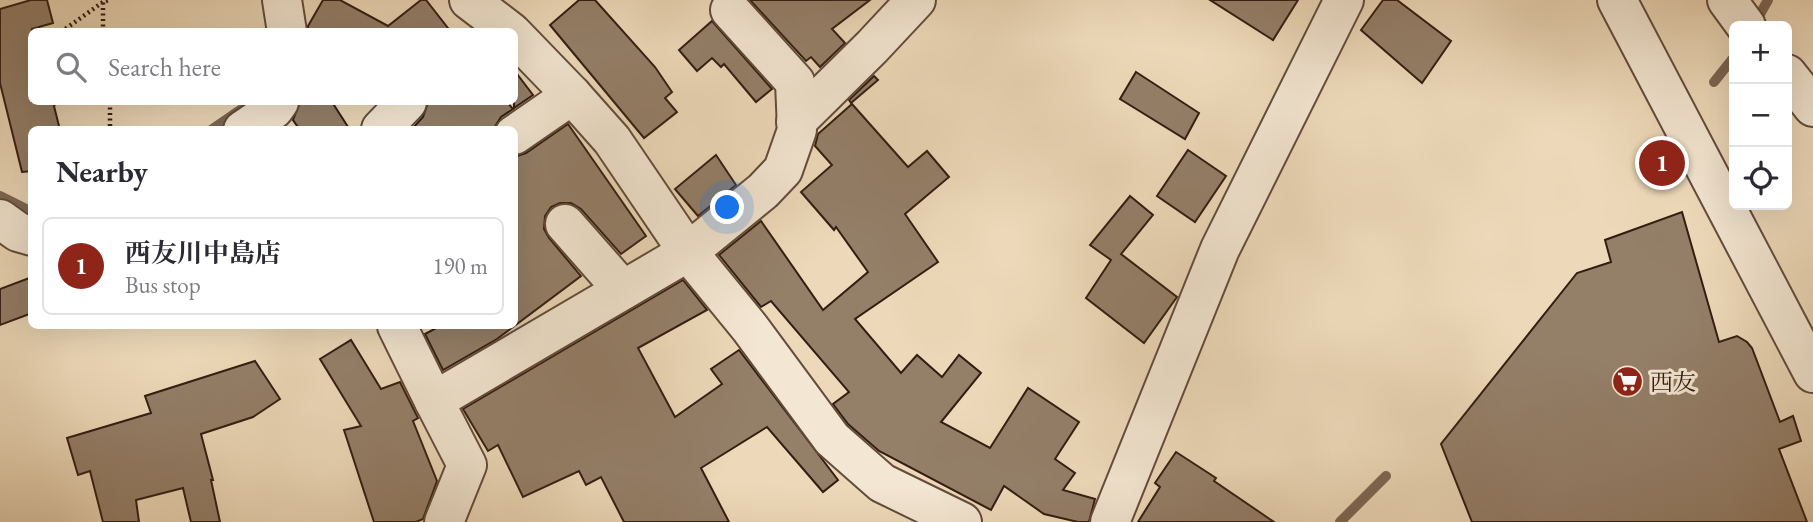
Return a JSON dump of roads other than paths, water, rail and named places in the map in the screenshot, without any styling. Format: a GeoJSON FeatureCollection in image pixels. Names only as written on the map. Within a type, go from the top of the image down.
{"type":"FeatureCollection","features":[{"type":"Feature","properties":{"kind":"street"},"geometry":{"type":"LineString","coordinates":[[282,0],[286,28]]}},
{"type":"Feature","properties":{"kind":"street"},"geometry":{"type":"LineString","coordinates":[[470,0],[507,25]]}},
{"type":"Feature","properties":{"kind":"street"},"geometry":{"type":"LineString","coordinates":[[796,122],[916,0]]}},
{"type":"Feature","properties":{"kind":"street"},"geometry":{"type":"LineString","coordinates":[[1110,522],[1220,249],[1344,0]]}},
{"type":"Feature","properties":{"kind":"street"},"geometry":{"type":"LineString","coordinates":[[1617,0],[1813,373]]}},
{"type":"Feature","properties":{"kind":"street"},"geometry":{"type":"LineString","coordinates":[[435,401],[688,252],[763,191],[783,170],[797,130],[795,82],[730,10]]}},
{"type":"Feature","properties":{"kind":"street"},"geometry":{"type":"LineString","coordinates":[[518,37],[612,141],[688,252],[750,328],[832,439],[881,483],[962,522]]}},
{"type":"Feature","properties":{"kind":"street"},"geometry":{"type":"LineString","coordinates":[[1792,80],[1813,107]]}},
{"type":"Feature","properties":{"kind":"street"},"geometry":{"type":"LineString","coordinates":[[518,132],[572,95]]}},
{"type":"Feature","properties":{"kind":"street"},"geometry":{"type":"LineString","coordinates":[[384,126],[404,105]]}},
{"type":"Feature","properties":{"kind":"street"},"geometry":{"type":"LineString","coordinates":[[0,219],[28,235]]}},
{"type":"Feature","properties":{"kind":"street"},"geometry":{"type":"LineString","coordinates":[[565,224],[623,290]]}},
{"type":"Feature","properties":{"kind":"street"},"geometry":{"type":"LineString","coordinates":[[399,329],[467,465],[444,522]]}},
{"type":"Feature","properties":{"kind":"waterway"},"geometry":{"type":"LineString","coordinates":[[1756,21],[1768,0]]}},
{"type":"Feature","properties":{"kind":"waterway"},"geometry":{"type":"LineString","coordinates":[[1714,82],[1729,63]]}},
{"type":"Feature","properties":{"kind":"waterway"},"geometry":{"type":"LineString","coordinates":[[217,126],[240,110]]}},
{"type":"Feature","properties":{"kind":"waterway"},"geometry":{"type":"LineString","coordinates":[[0,196],[28,210]]}},
{"type":"Feature","properties":{"kind":"waterway"},"geometry":{"type":"LineString","coordinates":[[1340,522],[1386,476]]}},
{"type":"Feature","properties":{"kind":"place","name":"西友川中島店"},"geometry":{"type":"Point","coordinates":[1662,163]}},
{"type":"Feature","properties":{"kind":"place","name":"西友"},"geometry":{"type":"Point","coordinates":[1627,382]}}]}
